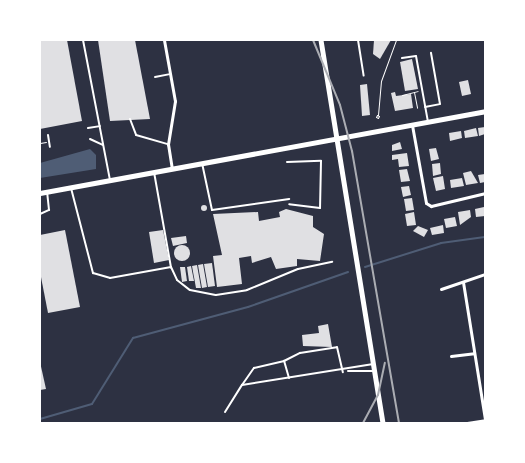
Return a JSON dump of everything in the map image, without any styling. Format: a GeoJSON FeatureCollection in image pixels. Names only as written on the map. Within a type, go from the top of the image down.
{"type":"FeatureCollection","features":[{"type":"Feature","properties":{"kind":"main road"},"geometry":{"type":"LineString","coordinates":[[321,40],[383,423]]}},
{"type":"Feature","properties":{"kind":"main road"},"geometry":{"type":"LineString","coordinates":[[40,193],[485,111]]}},
{"type":"Feature","properties":{"kind":"street"},"geometry":{"type":"LineString","coordinates":[[164,40],[175,112],[168,144],[172,169]]}},
{"type":"Feature","properties":{"kind":"street"},"geometry":{"type":"LineString","coordinates":[[412,125],[426,203],[431,206],[485,193]]}},
{"type":"Feature","properties":{"kind":"street"},"geometry":{"type":"LineString","coordinates":[[441,289],[485,274]]}},
{"type":"Feature","properties":{"kind":"street"},"geometry":{"type":"LineString","coordinates":[[464,282],[485,420],[467,423]]}},
{"type":"Feature","properties":{"kind":"street"},"geometry":{"type":"LineString","coordinates":[[451,356],[474,353]]}},
{"type":"Feature","properties":{"kind":"lane"},"geometry":{"type":"LineString","coordinates":[[83,40],[110,180]]}},
{"type":"Feature","properties":{"kind":"lane"},"geometry":{"type":"LineString","coordinates":[[358,40],[364,76]]}},
{"type":"Feature","properties":{"kind":"lane"},"geometry":{"type":"LineString","coordinates":[[425,107],[440,104],[431,53]]}},
{"type":"Feature","properties":{"kind":"lane"},"geometry":{"type":"LineString","coordinates":[[402,58],[416,56],[428,122]]}},
{"type":"Feature","properties":{"kind":"lane"},"geometry":{"type":"LineString","coordinates":[[155,77],[170,74]]}},
{"type":"Feature","properties":{"kind":"lane"},"geometry":{"type":"LineString","coordinates":[[130,119],[136,135],[168,144]]}},
{"type":"Feature","properties":{"kind":"lane"},"geometry":{"type":"LineString","coordinates":[[88,128],[100,126]]}},
{"type":"Feature","properties":{"kind":"lane"},"geometry":{"type":"LineString","coordinates":[[48,135],[50,147]]}},
{"type":"Feature","properties":{"kind":"lane"},"geometry":{"type":"LineString","coordinates":[[90,139],[103,146]]}},
{"type":"Feature","properties":{"kind":"lane"},"geometry":{"type":"LineString","coordinates":[[287,162],[321,161],[320,208],[289,204]]}},
{"type":"Feature","properties":{"kind":"lane"},"geometry":{"type":"LineString","coordinates":[[202,163],[212,210],[289,199]]}},
{"type":"Feature","properties":{"kind":"lane"},"geometry":{"type":"LineString","coordinates":[[154,172],[171,267],[176,280],[190,290],[216,294],[262,287],[298,269],[332,262]]}},
{"type":"Feature","properties":{"kind":"lane"},"geometry":{"type":"LineString","coordinates":[[71,188],[93,273],[110,278],[171,267]]}},
{"type":"Feature","properties":{"kind":"lane"},"geometry":{"type":"LineString","coordinates":[[40,214],[49,210],[46,192]]}},
{"type":"Feature","properties":{"kind":"lane"},"geometry":{"type":"LineString","coordinates":[[225,412],[254,368],[284,361],[300,353],[337,348],[343,372]]}},
{"type":"Feature","properties":{"kind":"lane"},"geometry":{"type":"LineString","coordinates":[[284,361],[289,379]]}},
{"type":"Feature","properties":{"kind":"lane"},"geometry":{"type":"LineString","coordinates":[[242,385],[343,372],[373,364]]}},
{"type":"Feature","properties":{"kind":"lane"},"geometry":{"type":"LineString","coordinates":[[348,371],[374,370]]}},
{"type":"Feature","properties":{"kind":"path"},"geometry":{"type":"LineString","coordinates":[[378,115],[381,81],[396,40]]}},
{"type":"Feature","properties":{"kind":"path"},"geometry":{"type":"LineString","coordinates":[[402,95],[419,90]]}},
{"type":"Feature","properties":{"kind":"path"},"geometry":{"type":"LineString","coordinates":[[414,92],[417,108]]}},
{"type":"Feature","properties":{"kind":"path"},"geometry":{"type":"LineString","coordinates":[[412,102],[416,101]]}},
{"type":"Feature","properties":{"kind":"path"},"geometry":{"type":"LineString","coordinates":[[40,143],[46,143],[45,136]]}},
{"type":"Feature","properties":{"kind":"water"},"geometry":{"type":"Polygon","coordinates":[[[90,149],[96,155],[96,169],[40,178],[40,163],[90,149]]]}},
{"type":"Feature","properties":{"kind":"building"},"geometry":{"type":"Polygon","coordinates":[[[40,40],[67,40],[82,121],[40,129],[40,40]]]}},
{"type":"Feature","properties":{"kind":"building"},"geometry":{"type":"Polygon","coordinates":[[[98,40],[135,40],[150,119],[110,121],[98,40]]]}},
{"type":"Feature","properties":{"kind":"building"},"geometry":{"type":"Polygon","coordinates":[[[374,40],[391,40],[380,59],[373,54],[374,40]]]}},
{"type":"Feature","properties":{"kind":"building"},"geometry":{"type":"Polygon","coordinates":[[[412,59],[418,89],[405,91],[400,62],[412,59]]]}},
{"type":"Feature","properties":{"kind":"building"},"geometry":{"type":"Polygon","coordinates":[[[468,80],[471,94],[462,96],[459,82],[468,80]]]}},
{"type":"Feature","properties":{"kind":"building"},"geometry":{"type":"Polygon","coordinates":[[[367,84],[370,115],[362,116],[360,85],[367,84]]]}},
{"type":"Feature","properties":{"kind":"building"},"geometry":{"type":"Polygon","coordinates":[[[395,92],[396,96],[411,94],[413,108],[395,111],[391,93],[395,92]]]}},
{"type":"Feature","properties":{"kind":"building"},"geometry":{"type":"Polygon","coordinates":[[[485,127],[485,134],[479,136],[478,128],[485,127]]]}},
{"type":"Feature","properties":{"kind":"building"},"geometry":{"type":"Polygon","coordinates":[[[476,128],[478,136],[465,138],[464,131],[476,128]]]}},
{"type":"Feature","properties":{"kind":"building"},"geometry":{"type":"Polygon","coordinates":[[[461,131],[462,138],[450,141],[449,133],[461,131]]]}},
{"type":"Feature","properties":{"kind":"building"},"geometry":{"type":"Polygon","coordinates":[[[400,142],[402,149],[392,151],[392,145],[400,142]]]}},
{"type":"Feature","properties":{"kind":"building"},"geometry":{"type":"Polygon","coordinates":[[[436,148],[439,159],[431,161],[429,149],[436,148]]]}},
{"type":"Feature","properties":{"kind":"building"},"geometry":{"type":"Polygon","coordinates":[[[407,153],[409,166],[399,167],[398,159],[392,160],[392,155],[407,153]]]}},
{"type":"Feature","properties":{"kind":"building"},"geometry":{"type":"Polygon","coordinates":[[[440,163],[441,174],[433,176],[432,164],[440,163]]]}},
{"type":"Feature","properties":{"kind":"building"},"geometry":{"type":"Polygon","coordinates":[[[407,169],[410,181],[401,182],[399,170],[407,169]]]}},
{"type":"Feature","properties":{"kind":"building"},"geometry":{"type":"Polygon","coordinates":[[[471,171],[478,183],[466,185],[463,173],[471,171]]]}},
{"type":"Feature","properties":{"kind":"building"},"geometry":{"type":"Polygon","coordinates":[[[485,174],[485,182],[480,183],[478,175],[485,174]]]}},
{"type":"Feature","properties":{"kind":"building"},"geometry":{"type":"Polygon","coordinates":[[[443,176],[445,189],[436,191],[433,178],[443,176]]]}},
{"type":"Feature","properties":{"kind":"building"},"geometry":{"type":"Polygon","coordinates":[[[462,178],[464,186],[451,188],[450,180],[462,178]]]}},
{"type":"Feature","properties":{"kind":"building"},"geometry":{"type":"Polygon","coordinates":[[[409,186],[411,195],[403,197],[401,187],[409,186]]]}},
{"type":"Feature","properties":{"kind":"building"},"geometry":{"type":"Polygon","coordinates":[[[412,198],[414,210],[406,211],[404,199],[412,198]]]}},
{"type":"Feature","properties":{"kind":"building"},"geometry":{"type":"Polygon","coordinates":[[[204,205],[207,208],[204,211],[201,208],[204,205]]]}},
{"type":"Feature","properties":{"kind":"building"},"geometry":{"type":"Polygon","coordinates":[[[484,207],[485,216],[476,217],[475,209],[484,207]]]}},
{"type":"Feature","properties":{"kind":"building"},"geometry":{"type":"Polygon","coordinates":[[[286,209],[313,216],[313,227],[324,234],[320,261],[297,259],[297,266],[276,269],[271,257],[252,263],[251,256],[239,258],[242,284],[217,287],[213,256],[222,255],[213,214],[258,212],[259,221],[280,217],[279,212],[286,209]]]}},
{"type":"Feature","properties":{"kind":"building"},"geometry":{"type":"Polygon","coordinates":[[[470,210],[471,217],[460,225],[458,212],[470,210]]]}},
{"type":"Feature","properties":{"kind":"building"},"geometry":{"type":"Polygon","coordinates":[[[414,212],[416,225],[407,226],[405,214],[414,212]]]}},
{"type":"Feature","properties":{"kind":"building"},"geometry":{"type":"Polygon","coordinates":[[[455,217],[457,226],[446,228],[444,219],[455,217]]]}},
{"type":"Feature","properties":{"kind":"building"},"geometry":{"type":"Polygon","coordinates":[[[443,225],[444,233],[432,235],[430,228],[443,225]]]}},
{"type":"Feature","properties":{"kind":"building"},"geometry":{"type":"Polygon","coordinates":[[[418,226],[428,230],[424,237],[413,231],[418,226]]]}},
{"type":"Feature","properties":{"kind":"building"},"geometry":{"type":"Polygon","coordinates":[[[65,230],[80,307],[48,313],[40,272],[40,235],[65,230]]]}},
{"type":"Feature","properties":{"kind":"building"},"geometry":{"type":"Polygon","coordinates":[[[163,230],[169,260],[154,263],[149,232],[163,230]]]}},
{"type":"Feature","properties":{"kind":"building"},"geometry":{"type":"Polygon","coordinates":[[[186,236],[187,243],[173,246],[171,238],[186,236]]]}},
{"type":"Feature","properties":{"kind":"building"},"geometry":{"type":"Polygon","coordinates":[[[179,245],[185,245],[190,250],[188,259],[179,261],[174,256],[174,250],[179,245]]]}},
{"type":"Feature","properties":{"kind":"building"},"geometry":{"type":"Polygon","coordinates":[[[212,263],[215,286],[208,287],[204,264],[212,263]]]}},
{"type":"Feature","properties":{"kind":"building"},"geometry":{"type":"Polygon","coordinates":[[[203,264],[207,287],[202,288],[198,265],[203,264]]]}},
{"type":"Feature","properties":{"kind":"building"},"geometry":{"type":"Polygon","coordinates":[[[197,265],[201,288],[196,288],[192,266],[197,265]]]}},
{"type":"Feature","properties":{"kind":"building"},"geometry":{"type":"Polygon","coordinates":[[[191,266],[194,281],[189,281],[187,267],[191,266]]]}},
{"type":"Feature","properties":{"kind":"building"},"geometry":{"type":"Polygon","coordinates":[[[180,267],[185,267],[187,281],[182,282],[180,267]]]}},
{"type":"Feature","properties":{"kind":"building"},"geometry":{"type":"Polygon","coordinates":[[[328,324],[332,347],[303,346],[302,335],[319,333],[318,326],[328,324]]]}},
{"type":"Feature","properties":{"kind":"building"},"geometry":{"type":"Polygon","coordinates":[[[40,362],[46,389],[40,390],[40,362]]]}},
{"type":"Feature","properties":{"kind":"waterway"},"geometry":{"type":"LineString","coordinates":[[365,267],[441,243],[485,237]]}},
{"type":"Feature","properties":{"kind":"waterway"},"geometry":{"type":"LineString","coordinates":[[40,419],[92,404],[133,338],[248,307],[348,272]]}},
{"type":"Feature","properties":{"kind":"railway"},"geometry":{"type":"LineString","coordinates":[[313,40],[340,105],[352,151],[399,423]]}},
{"type":"Feature","properties":{"kind":"railway"},"geometry":{"type":"LineString","coordinates":[[363,423],[378,395],[385,363]]}}]}
